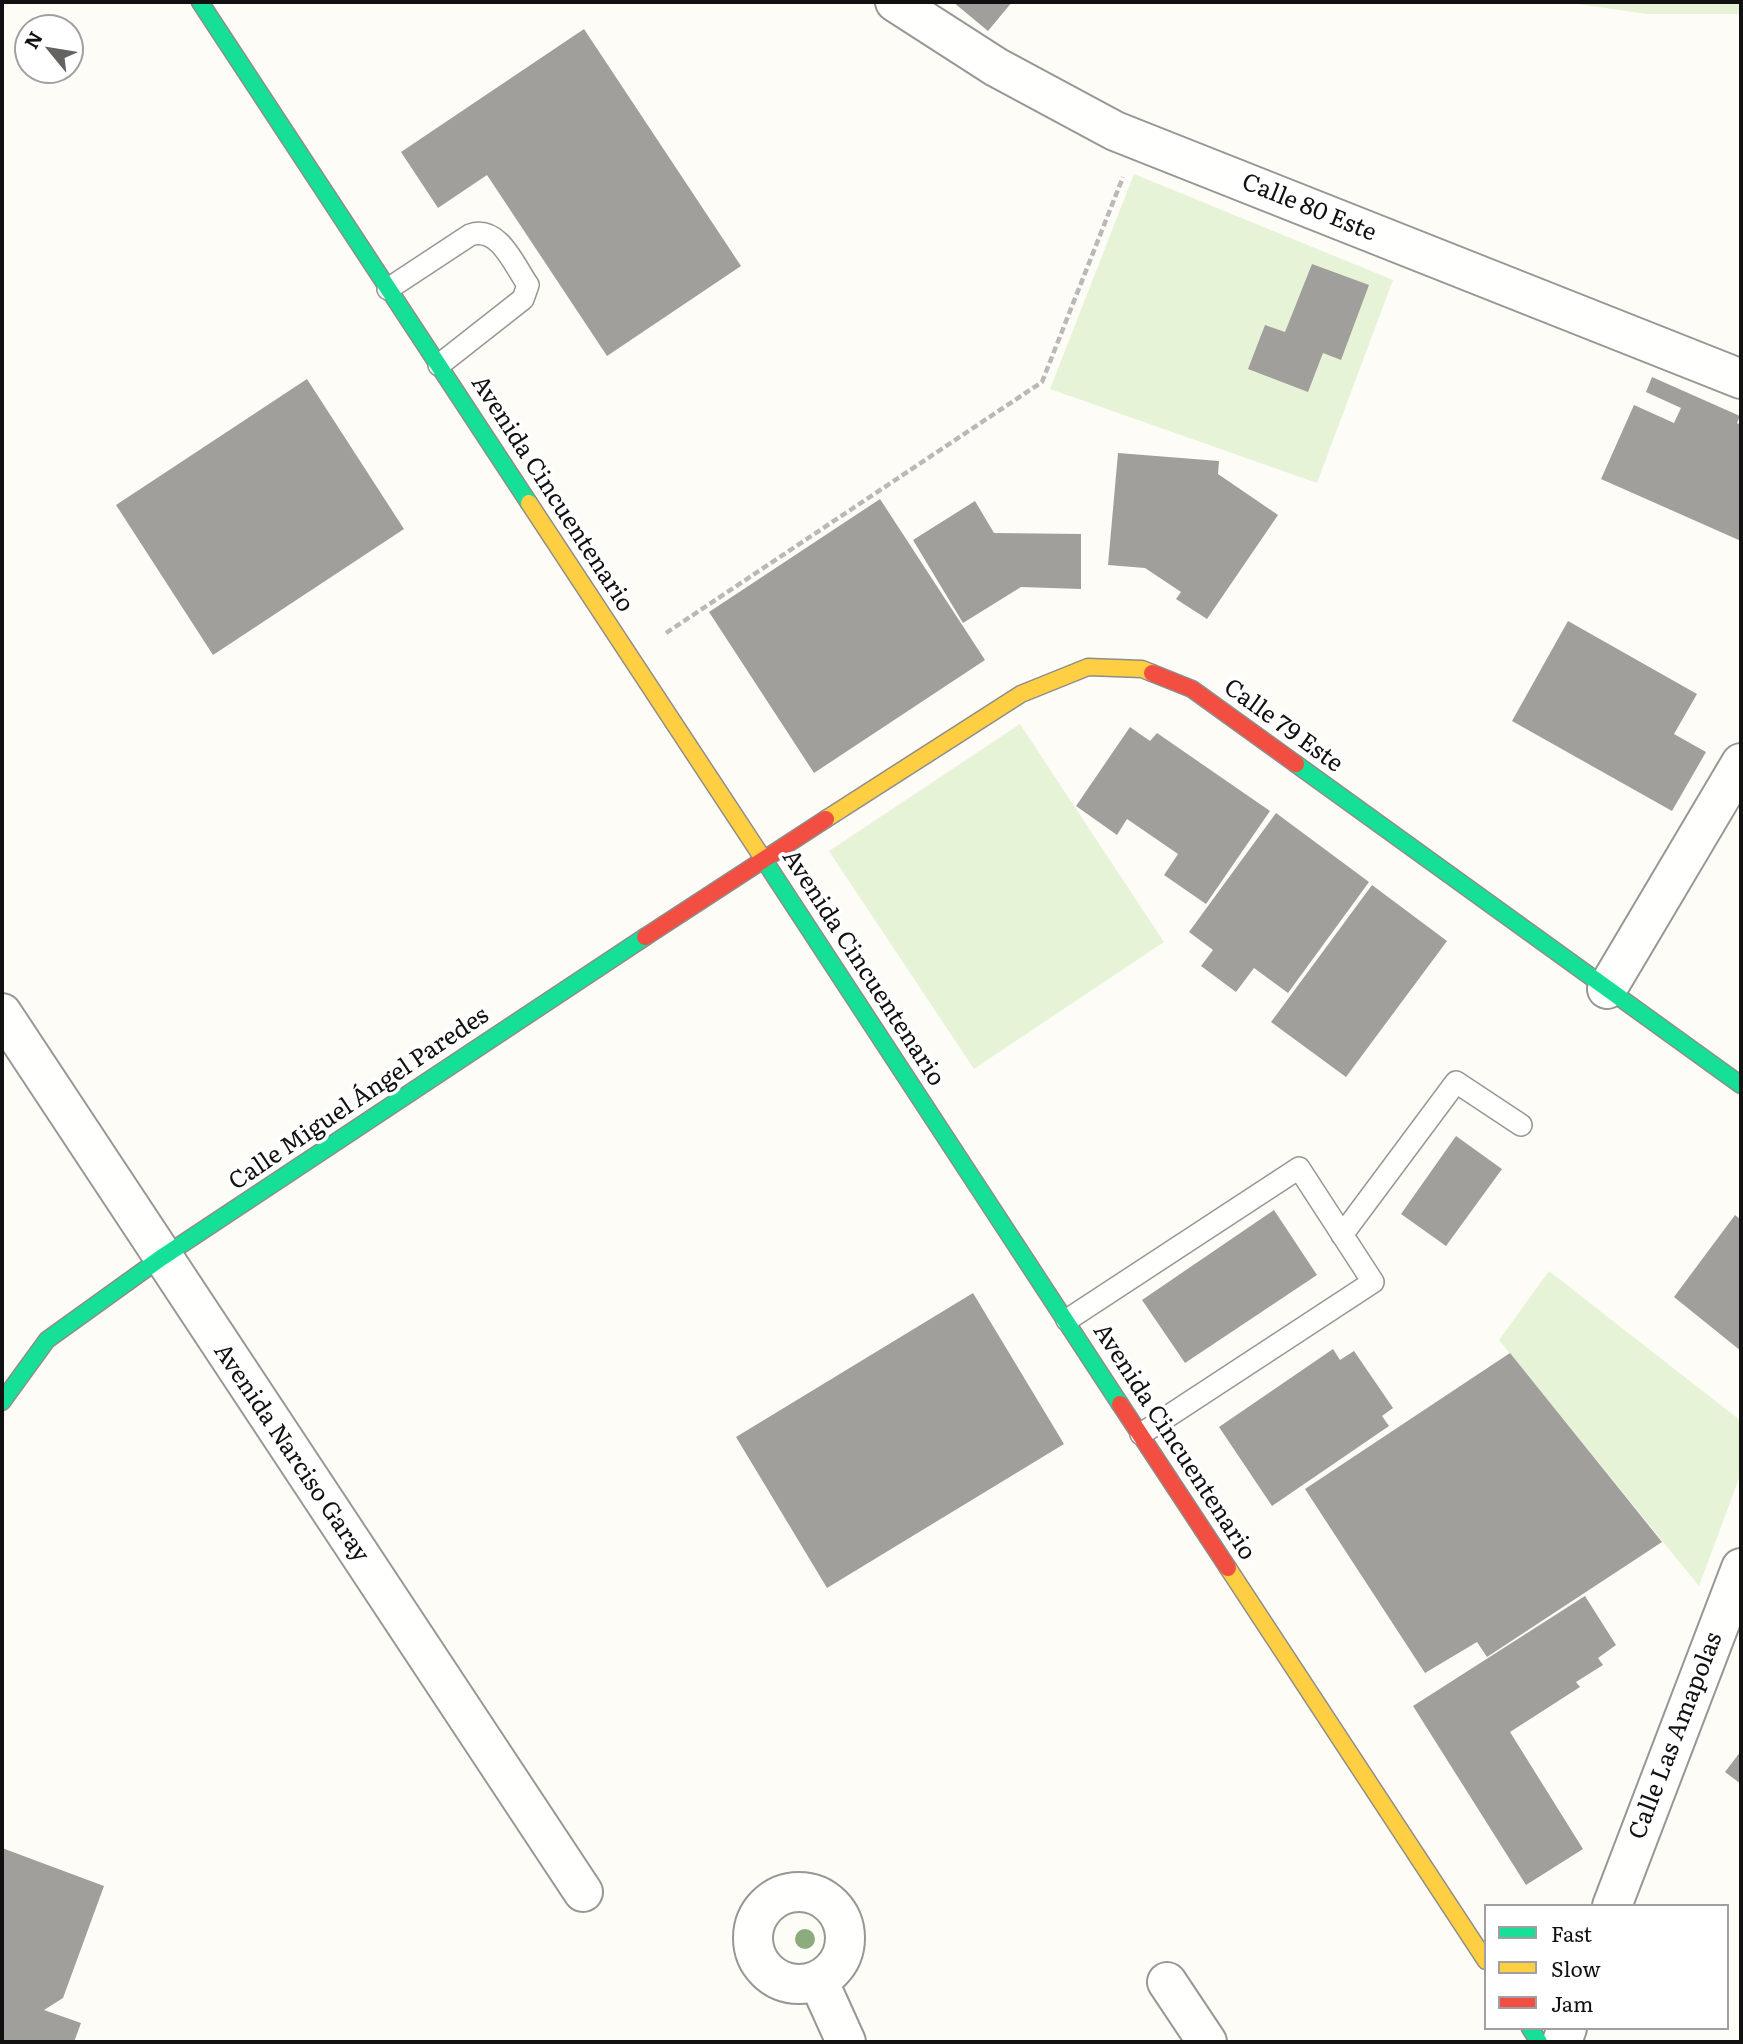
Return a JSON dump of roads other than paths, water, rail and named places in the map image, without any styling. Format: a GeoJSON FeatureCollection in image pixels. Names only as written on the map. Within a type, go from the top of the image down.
{"type":"FeatureCollection","features":[{"type":"Feature","properties":{"kind":"main road","name":"Avenida Cincuentenario"},"geometry":{"type":"LineString","coordinates":[[200,2],[1484,1958]]}},
{"type":"Feature","properties":{"kind":"main road","name":"Calle 79 Este"},"geometry":{"type":"LineString","coordinates":[[764,858],[1021,694],[1088,667],[1142,669],[1192,689],[1741,1085]]}},
{"type":"Feature","properties":{"kind":"main road","name":"Calle Miguel Ángel Paredes"},"geometry":{"type":"LineString","coordinates":[[2,1402],[47,1340],[161,1258],[764,858]]}},
{"type":"Feature","properties":{"kind":"street","name":"Calle 80 Este"},"geometry":{"type":"LineString","coordinates":[[895,2],[996,67],[1115,131],[1741,379]]}},
{"type":"Feature","properties":{"kind":"street"},"geometry":{"type":"LineString","coordinates":[[1607,989],[1741,763]]}},
{"type":"Feature","properties":{"kind":"street","name":"Avenida Narciso Garay"},"geometry":{"type":"LineString","coordinates":[[2,1013],[161,1258],[583,1892]]}},
{"type":"Feature","properties":{"kind":"street","name":"Calle Las Amapolas"},"geometry":{"type":"LineString","coordinates":[[1613,1904],[1741,1568]]}},
{"type":"Feature","properties":{"kind":"street"},"geometry":{"type":"LineString","coordinates":[[818,1980],[846,2042]]}},
{"type":"Feature","properties":{"kind":"street"},"geometry":{"type":"LineString","coordinates":[[1167,1982],[1207,2042]]}},
{"type":"Feature","properties":{"kind":"lane"},"geometry":{"type":"LineString","coordinates":[[388,289],[470,235],[481,231],[494,235],[508,255],[528,285],[523,299],[439,365]]}},
{"type":"Feature","properties":{"kind":"lane"},"geometry":{"type":"LineString","coordinates":[[1342,1235],[1456,1082],[1521,1125]]}},
{"type":"Feature","properties":{"kind":"lane"},"geometry":{"type":"LineString","coordinates":[[1067,1320],[1299,1168],[1373,1282],[1141,1434]]}}]}
